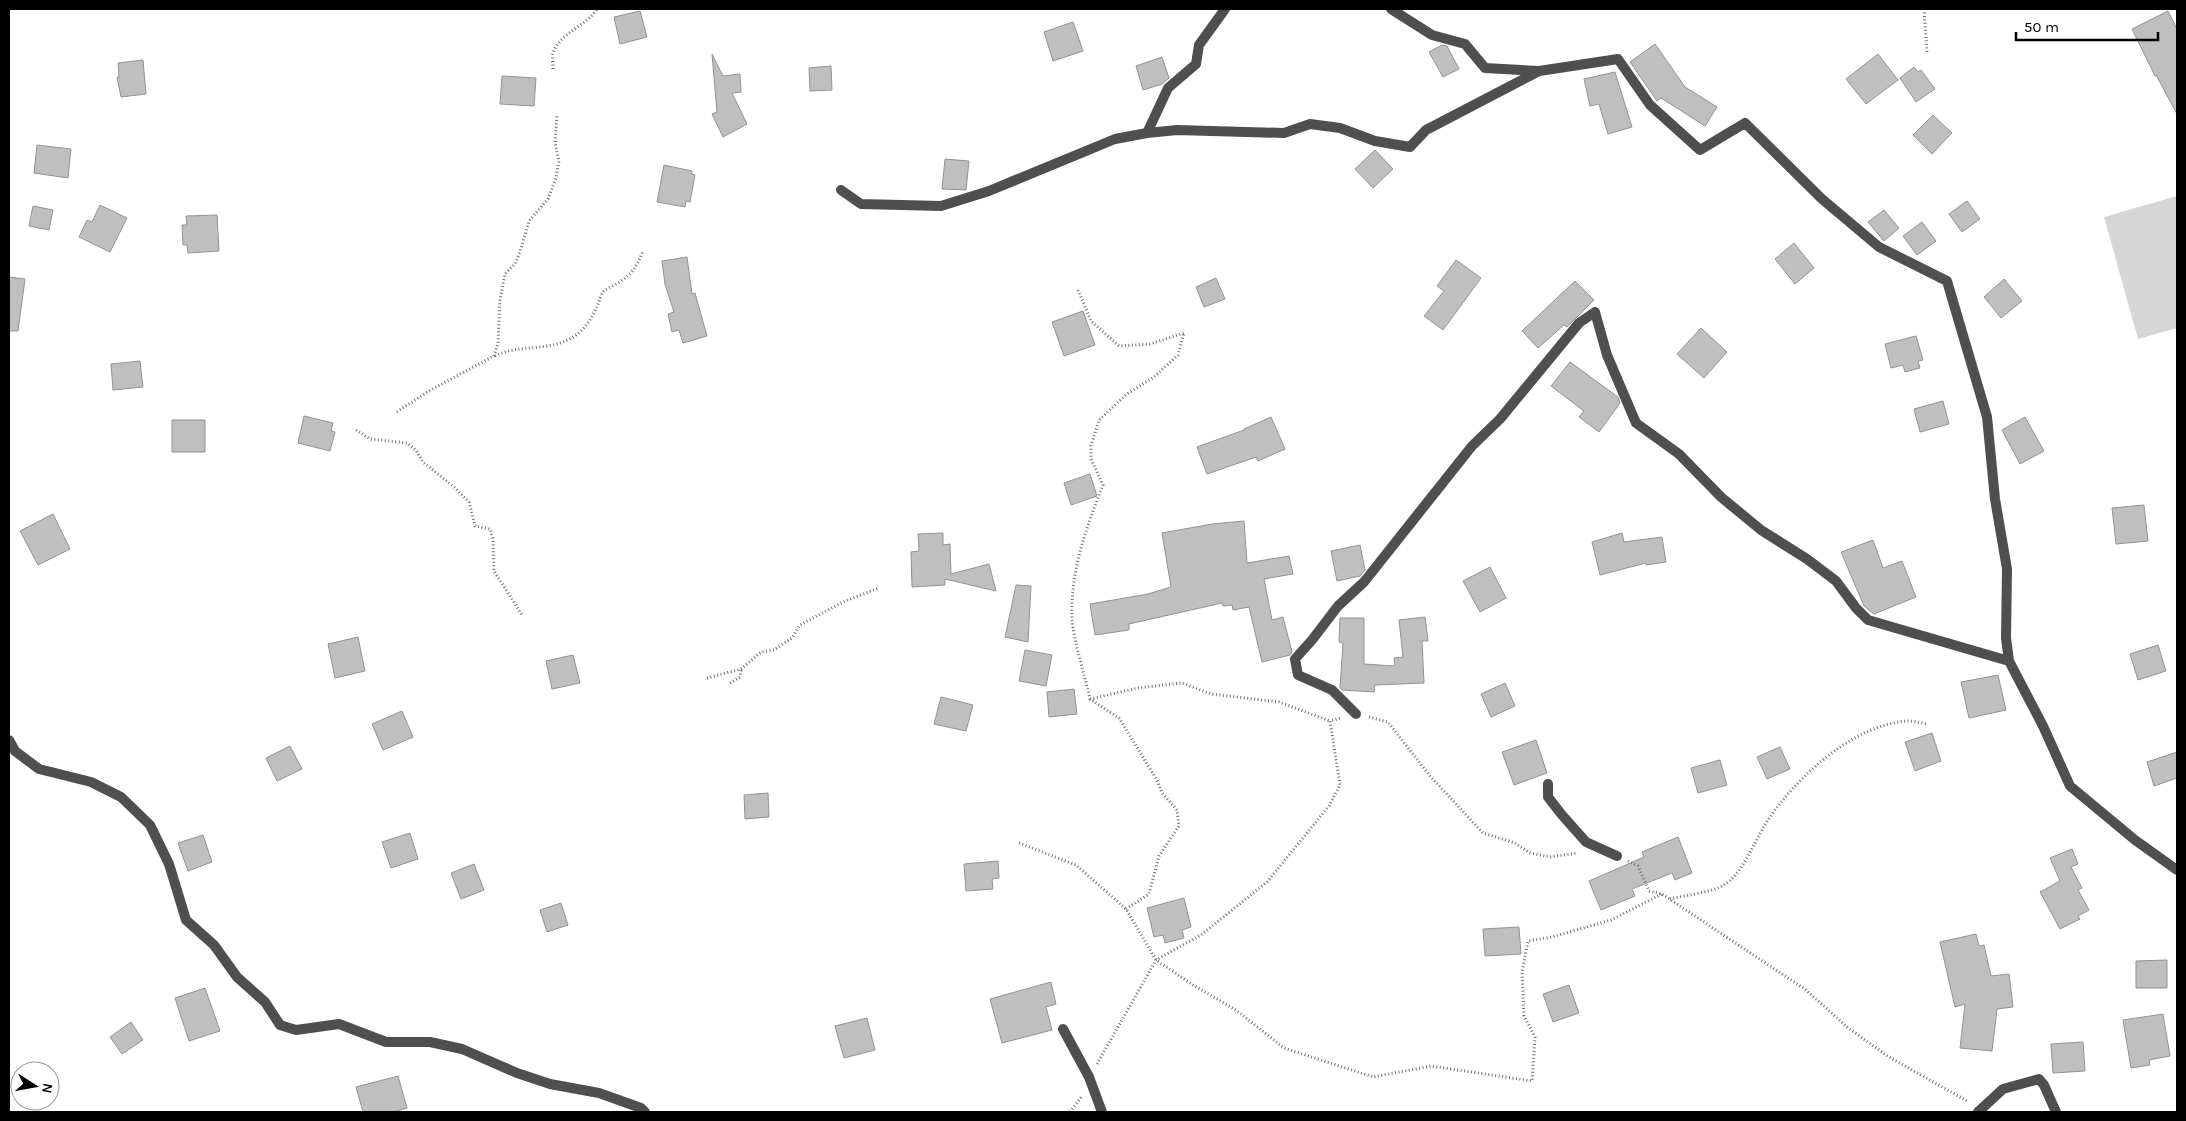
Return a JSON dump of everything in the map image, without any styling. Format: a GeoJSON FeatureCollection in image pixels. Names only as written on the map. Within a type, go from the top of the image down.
{"type":"FeatureCollection","features":[{"type":"Feature","properties":{"kind":"street"},"geometry":{"type":"LineString","coordinates":[[1147,133],[1168,88],[1196,64],[1200,45],[1225,9]]}},
{"type":"Feature","properties":{"kind":"street"},"geometry":{"type":"LineString","coordinates":[[1391,9],[1432,35],[1465,44],[1485,68],[1539,71],[1618,60],[1650,106],[1700,150],[1746,123],[1822,199],[1879,247],[1947,281],[1987,417],[1995,499],[2007,569],[2006,638],[2009,661],[2043,726],[2070,786],[2135,840],[2177,870]]}},
{"type":"Feature","properties":{"kind":"street"},"geometry":{"type":"LineString","coordinates":[[841,190],[861,204],[941,206],[989,191],[1115,138],[1177,130],[1284,133],[1310,124],[1340,128],[1375,141],[1410,147],[1426,130],[1539,71]]}},
{"type":"Feature","properties":{"kind":"street"},"geometry":{"type":"LineString","coordinates":[[1356,714],[1332,690],[1298,675],[1295,659],[1338,606],[1364,582],[1472,446],[1500,419],[1579,323],[1595,312],[1607,355],[1636,423],[1678,454],[1721,497],[1761,530],[1807,558],[1836,581],[1856,608],[1868,620],[2009,661]]}},
{"type":"Feature","properties":{"kind":"street"},"geometry":{"type":"LineString","coordinates":[[9,740],[14,751],[38,769],[91,782],[121,797],[150,825],[169,864],[186,920],[214,945],[237,977],[265,1002],[280,1024],[296,1030],[339,1024],[386,1042],[430,1042],[462,1049],[517,1073],[550,1084],[599,1093],[640,1108],[645,1112]]}},
{"type":"Feature","properties":{"kind":"street"},"geometry":{"type":"LineString","coordinates":[[1548,784],[1548,796],[1586,842],[1617,856]]}},
{"type":"Feature","properties":{"kind":"street"},"geometry":{"type":"LineString","coordinates":[[1064,1029],[1089,1077],[1102,1112]]}},
{"type":"Feature","properties":{"kind":"street"},"geometry":{"type":"LineString","coordinates":[[1980,1110],[2003,1089],[2039,1079],[2044,1085],[2056,1112]]}},
{"type":"Feature","properties":{"kind":"path"},"geometry":{"type":"LineString","coordinates":[[553,69],[553,53],[562,40],[592,18],[597,9]]}},
{"type":"Feature","properties":{"kind":"path"},"geometry":{"type":"LineString","coordinates":[[1924,9],[1927,52]]}},
{"type":"Feature","properties":{"kind":"path"},"geometry":{"type":"LineString","coordinates":[[494,356],[498,343],[500,300],[506,274],[520,252],[528,221],[548,199],[556,178],[559,161],[555,142],[557,115]]}},
{"type":"Feature","properties":{"kind":"path"},"geometry":{"type":"LineString","coordinates":[[397,412],[427,392],[504,351],[558,344],[576,336],[590,320],[603,292],[621,282],[635,270],[643,251]]}},
{"type":"Feature","properties":{"kind":"path"},"geometry":{"type":"LineString","coordinates":[[1078,290],[1091,321],[1119,346],[1150,344],[1184,333],[1178,355],[1154,377],[1127,394],[1099,420],[1091,446],[1092,460],[1103,485],[1089,520],[1074,571],[1072,620],[1090,699],[1119,718],[1158,780],[1162,793],[1177,810],[1179,826],[1159,856],[1149,894],[1126,909]]}},
{"type":"Feature","properties":{"kind":"path"},"geometry":{"type":"LineString","coordinates":[[356,430],[370,439],[407,443],[416,450],[423,462],[454,487],[468,502],[476,526],[490,529],[493,540],[494,571],[522,615]]}},
{"type":"Feature","properties":{"kind":"path"},"geometry":{"type":"LineString","coordinates":[[707,678],[741,669],[761,652],[774,650],[792,638],[800,625],[843,602],[880,588]]}},
{"type":"Feature","properties":{"kind":"path"},"geometry":{"type":"LineString","coordinates":[[730,683],[740,676],[741,669]]}},
{"type":"Feature","properties":{"kind":"path"},"geometry":{"type":"LineString","coordinates":[[1090,699],[1138,688],[1182,684],[1211,694],[1279,702],[1330,721],[1356,714],[1388,722],[1430,776],[1483,833],[1515,843],[1530,853],[1543,856],[1550,857],[1584,852]]}},
{"type":"Feature","properties":{"kind":"path"},"geometry":{"type":"LineString","coordinates":[[1089,1077],[1156,960],[1201,935],[1267,882],[1329,806],[1340,785],[1330,721]]}},
{"type":"Feature","properties":{"kind":"path"},"geometry":{"type":"LineString","coordinates":[[1670,899],[1723,886],[1740,870],[1774,810],[1822,760],[1849,742],[1877,728],[1908,722],[1928,724]]}},
{"type":"Feature","properties":{"kind":"path"},"geometry":{"type":"LineString","coordinates":[[1019,843],[1076,865],[1126,909],[1156,960],[1193,985],[1236,1010],[1284,1048],[1373,1077],[1431,1066],[1532,1081],[1536,1037],[1524,1016],[1522,972],[1528,941],[1552,937],[1611,920],[1662,894]]}},
{"type":"Feature","properties":{"kind":"path"},"geometry":{"type":"LineString","coordinates":[[1617,856],[1638,866],[1650,891],[1662,894],[1670,899],[1806,990],[1847,1027],[1889,1057],[1980,1110]]}},
{"type":"Feature","properties":{"kind":"shaded area"},"geometry":{"type":"Polygon","coordinates":[[[2177,196],[2177,328],[2138,339],[2104,217],[2177,196]]]}},
{"type":"Feature","properties":{"kind":"building"},"geometry":{"type":"Polygon","coordinates":[[[640,11],[647,37],[620,44],[614,17],[640,11]]]}},
{"type":"Feature","properties":{"kind":"building"},"geometry":{"type":"Polygon","coordinates":[[[2168,11],[2177,29],[2177,114],[2155,76],[2132,29],[2168,11]]]}},
{"type":"Feature","properties":{"kind":"building"},"geometry":{"type":"Polygon","coordinates":[[[1073,22],[1083,51],[1053,61],[1044,32],[1073,22]]]}},
{"type":"Feature","properties":{"kind":"building"},"geometry":{"type":"Polygon","coordinates":[[[1655,44],[1685,87],[1717,107],[1705,126],[1661,98],[1657,101],[1630,62],[1655,44]]]}},
{"type":"Feature","properties":{"kind":"building"},"geometry":{"type":"Polygon","coordinates":[[[1442,45],[1447,46],[1459,69],[1443,77],[1429,52],[1442,45]]]}},
{"type":"Feature","properties":{"kind":"building"},"geometry":{"type":"Polygon","coordinates":[[[712,54],[723,76],[740,74],[741,92],[732,93],[747,124],[723,137],[712,114],[717,112],[712,54]]]}},
{"type":"Feature","properties":{"kind":"building"},"geometry":{"type":"Polygon","coordinates":[[[1878,54],[1898,80],[1866,104],[1846,79],[1878,54]]]}},
{"type":"Feature","properties":{"kind":"building"},"geometry":{"type":"Polygon","coordinates":[[[1162,57],[1169,78],[1162,84],[1143,90],[1136,66],[1162,57]]]}},
{"type":"Feature","properties":{"kind":"building"},"geometry":{"type":"Polygon","coordinates":[[[143,60],[146,94],[121,97],[117,77],[119,77],[118,63],[143,60]]]}},
{"type":"Feature","properties":{"kind":"building"},"geometry":{"type":"Polygon","coordinates":[[[831,66],[832,90],[810,91],[809,68],[831,66]]]}},
{"type":"Feature","properties":{"kind":"building"},"geometry":{"type":"Polygon","coordinates":[[[1914,67],[1918,72],[1921,70],[1935,89],[1916,102],[1900,78],[1914,67]]]}},
{"type":"Feature","properties":{"kind":"building"},"geometry":{"type":"Polygon","coordinates":[[[1615,72],[1632,127],[1608,134],[1599,104],[1590,106],[1584,79],[1615,72]]]}},
{"type":"Feature","properties":{"kind":"building"},"geometry":{"type":"Polygon","coordinates":[[[502,76],[536,78],[534,106],[500,104],[502,76]]]}},
{"type":"Feature","properties":{"kind":"building"},"geometry":{"type":"Polygon","coordinates":[[[1933,115],[1952,133],[1932,154],[1913,135],[1933,115]]]}},
{"type":"Feature","properties":{"kind":"building"},"geometry":{"type":"Polygon","coordinates":[[[37,145],[71,149],[68,178],[34,173],[37,145]]]}},
{"type":"Feature","properties":{"kind":"building"},"geometry":{"type":"Polygon","coordinates":[[[1375,150],[1393,169],[1373,188],[1355,169],[1375,150]]]}},
{"type":"Feature","properties":{"kind":"building"},"geometry":{"type":"Polygon","coordinates":[[[945,159],[969,161],[966,190],[942,189],[945,159]]]}},
{"type":"Feature","properties":{"kind":"building"},"geometry":{"type":"Polygon","coordinates":[[[664,165],[692,171],[692,174],[695,175],[690,202],[686,201],[685,207],[657,202],[664,165]]]}},
{"type":"Feature","properties":{"kind":"building"},"geometry":{"type":"Polygon","coordinates":[[[1967,201],[1980,219],[1962,232],[1949,214],[1967,201]]]}},
{"type":"Feature","properties":{"kind":"building"},"geometry":{"type":"Polygon","coordinates":[[[100,205],[127,218],[110,252],[79,237],[87,220],[92,222],[100,205]]]}},
{"type":"Feature","properties":{"kind":"building"},"geometry":{"type":"Polygon","coordinates":[[[33,206],[53,210],[49,230],[29,226],[33,206]]]}},
{"type":"Feature","properties":{"kind":"building"},"geometry":{"type":"Polygon","coordinates":[[[1884,210],[1899,228],[1884,241],[1868,222],[1884,210]]]}},
{"type":"Feature","properties":{"kind":"building"},"geometry":{"type":"Polygon","coordinates":[[[217,215],[219,251],[188,253],[187,245],[183,245],[182,225],[187,225],[186,216],[217,215]]]}},
{"type":"Feature","properties":{"kind":"building"},"geometry":{"type":"Polygon","coordinates":[[[1922,222],[1936,241],[1917,255],[1903,236],[1922,222]]]}},
{"type":"Feature","properties":{"kind":"building"},"geometry":{"type":"Polygon","coordinates":[[[1794,243],[1814,268],[1795,284],[1775,259],[1794,243]]]}},
{"type":"Feature","properties":{"kind":"building"},"geometry":{"type":"Polygon","coordinates":[[[687,257],[692,294],[695,293],[707,336],[683,343],[679,330],[672,332],[668,314],[674,312],[665,284],[662,261],[687,257]]]}},
{"type":"Feature","properties":{"kind":"building"},"geometry":{"type":"Polygon","coordinates":[[[1456,260],[1481,278],[1443,330],[1424,316],[1444,291],[1437,286],[1456,260]]]}},
{"type":"Feature","properties":{"kind":"building"},"geometry":{"type":"Polygon","coordinates":[[[9,277],[25,279],[18,331],[9,331],[9,277]]]}},
{"type":"Feature","properties":{"kind":"building"},"geometry":{"type":"Polygon","coordinates":[[[1216,278],[1225,299],[1204,307],[1196,287],[1216,278]]]}},
{"type":"Feature","properties":{"kind":"building"},"geometry":{"type":"Polygon","coordinates":[[[2004,279],[2022,301],[2001,318],[1984,297],[2004,279]]]}},
{"type":"Feature","properties":{"kind":"building"},"geometry":{"type":"Polygon","coordinates":[[[1575,281],[1594,300],[1567,327],[1564,325],[1538,348],[1522,331],[1575,281]]]}},
{"type":"Feature","properties":{"kind":"building"},"geometry":{"type":"Polygon","coordinates":[[[1083,311],[1095,345],[1064,356],[1052,322],[1083,311]]]}},
{"type":"Feature","properties":{"kind":"building"},"geometry":{"type":"Polygon","coordinates":[[[1701,328],[1727,352],[1704,378],[1677,354],[1701,328]]]}},
{"type":"Feature","properties":{"kind":"building"},"geometry":{"type":"Polygon","coordinates":[[[1916,336],[1923,360],[1918,361],[1920,368],[1905,372],[1903,365],[1891,368],[1885,344],[1916,336]]]}},
{"type":"Feature","properties":{"kind":"building"},"geometry":{"type":"Polygon","coordinates":[[[140,361],[143,387],[113,390],[111,364],[140,361]]]}},
{"type":"Feature","properties":{"kind":"building"},"geometry":{"type":"Polygon","coordinates":[[[1570,362],[1618,397],[1620,403],[1599,432],[1579,417],[1584,411],[1551,386],[1570,362]]]}},
{"type":"Feature","properties":{"kind":"building"},"geometry":{"type":"Polygon","coordinates":[[[1943,401],[1949,424],[1920,432],[1914,409],[1943,401]]]}},
{"type":"Feature","properties":{"kind":"building"},"geometry":{"type":"Polygon","coordinates":[[[304,416],[333,423],[331,431],[335,432],[330,451],[298,443],[304,416]]]}},
{"type":"Feature","properties":{"kind":"building"},"geometry":{"type":"Polygon","coordinates":[[[1271,417],[1285,449],[1258,461],[1256,457],[1207,474],[1197,447],[1244,430],[1271,417]]]}},
{"type":"Feature","properties":{"kind":"building"},"geometry":{"type":"Polygon","coordinates":[[[2025,417],[2044,451],[2020,464],[2002,430],[2025,417]]]}},
{"type":"Feature","properties":{"kind":"building"},"geometry":{"type":"Polygon","coordinates":[[[172,420],[205,420],[205,452],[172,452],[172,420]]]}},
{"type":"Feature","properties":{"kind":"building"},"geometry":{"type":"Polygon","coordinates":[[[1090,474],[1097,496],[1071,505],[1064,483],[1090,474]]]}},
{"type":"Feature","properties":{"kind":"building"},"geometry":{"type":"Polygon","coordinates":[[[2144,505],[2148,541],[2116,544],[2112,508],[2144,505]]]}},
{"type":"Feature","properties":{"kind":"building"},"geometry":{"type":"Polygon","coordinates":[[[53,514],[70,549],[38,565],[20,531],[53,514]]]}},
{"type":"Feature","properties":{"kind":"building"},"geometry":{"type":"Polygon","coordinates":[[[1244,521],[1247,563],[1289,556],[1293,574],[1264,579],[1272,620],[1283,617],[1292,652],[1290,655],[1262,662],[1249,607],[1233,610],[1232,605],[1223,606],[1222,603],[1129,624],[1129,630],[1095,635],[1090,604],[1148,594],[1171,587],[1162,533],[1212,524],[1244,521]]]}},
{"type":"Feature","properties":{"kind":"building"},"geometry":{"type":"Polygon","coordinates":[[[943,533],[943,545],[950,544],[951,574],[989,564],[996,591],[945,579],[945,585],[912,587],[911,552],[919,551],[918,534],[943,533]]]}},
{"type":"Feature","properties":{"kind":"building"},"geometry":{"type":"Polygon","coordinates":[[[1622,533],[1624,542],[1662,537],[1666,562],[1646,565],[1646,563],[1600,575],[1592,542],[1622,533]]]}},
{"type":"Feature","properties":{"kind":"building"},"geometry":{"type":"Polygon","coordinates":[[[1873,540],[1883,568],[1902,561],[1916,597],[1874,614],[1864,606],[1841,552],[1873,540]]]}},
{"type":"Feature","properties":{"kind":"building"},"geometry":{"type":"Polygon","coordinates":[[[1360,545],[1365,570],[1360,576],[1337,581],[1331,551],[1360,545]]]}},
{"type":"Feature","properties":{"kind":"building"},"geometry":{"type":"Polygon","coordinates":[[[1490,567],[1506,598],[1480,612],[1463,581],[1490,567]]]}},
{"type":"Feature","properties":{"kind":"building"},"geometry":{"type":"Polygon","coordinates":[[[1016,585],[1031,586],[1028,642],[1005,637],[1016,585]]]}},
{"type":"Feature","properties":{"kind":"building"},"geometry":{"type":"Polygon","coordinates":[[[1425,617],[1428,641],[1422,641],[1424,683],[1375,685],[1374,692],[1342,690],[1340,688],[1343,643],[1339,642],[1340,618],[1364,618],[1364,664],[1395,666],[1394,658],[1403,657],[1399,620],[1425,617]]]}},
{"type":"Feature","properties":{"kind":"building"},"geometry":{"type":"Polygon","coordinates":[[[358,637],[365,671],[335,678],[328,644],[358,637]]]}},
{"type":"Feature","properties":{"kind":"building"},"geometry":{"type":"Polygon","coordinates":[[[2158,645],[2166,671],[2138,680],[2130,654],[2158,645]]]}},
{"type":"Feature","properties":{"kind":"building"},"geometry":{"type":"Polygon","coordinates":[[[1025,650],[1052,655],[1046,686],[1019,681],[1025,650]]]}},
{"type":"Feature","properties":{"kind":"building"},"geometry":{"type":"Polygon","coordinates":[[[573,655],[580,683],[552,689],[546,661],[573,655]]]}},
{"type":"Feature","properties":{"kind":"building"},"geometry":{"type":"Polygon","coordinates":[[[1998,675],[2006,710],[1969,718],[1961,682],[1998,675]]]}},
{"type":"Feature","properties":{"kind":"building"},"geometry":{"type":"Polygon","coordinates":[[[1505,683],[1515,706],[1491,717],[1481,694],[1505,683]]]}},
{"type":"Feature","properties":{"kind":"building"},"geometry":{"type":"Polygon","coordinates":[[[1074,689],[1077,714],[1049,717],[1047,692],[1074,689]]]}},
{"type":"Feature","properties":{"kind":"building"},"geometry":{"type":"Polygon","coordinates":[[[941,697],[973,705],[966,731],[934,724],[941,697]]]}},
{"type":"Feature","properties":{"kind":"building"},"geometry":{"type":"Polygon","coordinates":[[[402,711],[413,737],[383,750],[372,724],[402,711]]]}},
{"type":"Feature","properties":{"kind":"building"},"geometry":{"type":"Polygon","coordinates":[[[1932,733],[1941,761],[1915,771],[1905,742],[1932,733]]]}},
{"type":"Feature","properties":{"kind":"building"},"geometry":{"type":"Polygon","coordinates":[[[1536,740],[1547,773],[1514,785],[1502,752],[1536,740]]]}},
{"type":"Feature","properties":{"kind":"building"},"geometry":{"type":"Polygon","coordinates":[[[290,746],[302,769],[277,781],[266,758],[290,746]]]}},
{"type":"Feature","properties":{"kind":"building"},"geometry":{"type":"Polygon","coordinates":[[[1780,747],[1790,769],[1767,779],[1757,757],[1780,747]]]}},
{"type":"Feature","properties":{"kind":"building"},"geometry":{"type":"Polygon","coordinates":[[[2177,752],[2177,778],[2154,786],[2147,762],[2177,752]]]}},
{"type":"Feature","properties":{"kind":"building"},"geometry":{"type":"Polygon","coordinates":[[[1720,760],[1727,785],[1698,793],[1691,768],[1720,760]]]}},
{"type":"Feature","properties":{"kind":"building"},"geometry":{"type":"Polygon","coordinates":[[[768,793],[769,817],[745,819],[744,795],[768,793]]]}},
{"type":"Feature","properties":{"kind":"building"},"geometry":{"type":"Polygon","coordinates":[[[410,833],[418,859],[391,868],[382,842],[410,833]]]}},
{"type":"Feature","properties":{"kind":"building"},"geometry":{"type":"Polygon","coordinates":[[[203,835],[212,862],[188,871],[178,843],[203,835]]]}},
{"type":"Feature","properties":{"kind":"building"},"geometry":{"type":"Polygon","coordinates":[[[1678,837],[1692,873],[1675,880],[1672,873],[1632,889],[1635,896],[1601,910],[1589,881],[1644,857],[1642,852],[1678,837]]]}},
{"type":"Feature","properties":{"kind":"building"},"geometry":{"type":"Polygon","coordinates":[[[2072,849],[2078,864],[2071,867],[2082,888],[2078,890],[2089,910],[2078,916],[2080,919],[2060,929],[2040,892],[2060,881],[2050,858],[2072,849]]]}},
{"type":"Feature","properties":{"kind":"building"},"geometry":{"type":"Polygon","coordinates":[[[998,861],[999,878],[992,879],[993,889],[966,891],[964,864],[998,861]]]}},
{"type":"Feature","properties":{"kind":"building"},"geometry":{"type":"Polygon","coordinates":[[[474,864],[484,890],[461,899],[451,873],[474,864]]]}},
{"type":"Feature","properties":{"kind":"building"},"geometry":{"type":"Polygon","coordinates":[[[1184,898],[1191,927],[1182,930],[1184,938],[1165,943],[1163,935],[1154,937],[1147,908],[1184,898]]]}},
{"type":"Feature","properties":{"kind":"building"},"geometry":{"type":"Polygon","coordinates":[[[561,903],[568,925],[547,932],[540,910],[561,903]]]}},
{"type":"Feature","properties":{"kind":"building"},"geometry":{"type":"Polygon","coordinates":[[[1519,927],[1521,954],[1485,956],[1483,929],[1519,927]]]}},
{"type":"Feature","properties":{"kind":"building"},"geometry":{"type":"Polygon","coordinates":[[[1976,934],[1979,946],[1984,945],[1991,976],[2009,974],[2013,1007],[1997,1009],[1992,1051],[1960,1048],[1965,1004],[1955,1007],[1940,942],[1976,934]]]}},
{"type":"Feature","properties":{"kind":"building"},"geometry":{"type":"Polygon","coordinates":[[[2167,960],[2167,988],[2136,988],[2136,961],[2167,960]]]}},
{"type":"Feature","properties":{"kind":"building"},"geometry":{"type":"Polygon","coordinates":[[[1051,982],[1056,1004],[1046,1007],[1052,1030],[1002,1043],[990,999],[1051,982]]]}},
{"type":"Feature","properties":{"kind":"building"},"geometry":{"type":"Polygon","coordinates":[[[1569,985],[1579,1013],[1553,1022],[1543,994],[1569,985]]]}},
{"type":"Feature","properties":{"kind":"building"},"geometry":{"type":"Polygon","coordinates":[[[205,988],[220,1031],[189,1041],[175,998],[205,988]]]}},
{"type":"Feature","properties":{"kind":"building"},"geometry":{"type":"Polygon","coordinates":[[[2163,1014],[2170,1056],[2149,1060],[2150,1065],[2131,1068],[2123,1020],[2163,1014]]]}},
{"type":"Feature","properties":{"kind":"building"},"geometry":{"type":"Polygon","coordinates":[[[867,1018],[875,1050],[844,1058],[835,1026],[867,1018]]]}},
{"type":"Feature","properties":{"kind":"building"},"geometry":{"type":"Polygon","coordinates":[[[131,1022],[143,1040],[122,1054],[110,1037],[131,1022]]]}},
{"type":"Feature","properties":{"kind":"building"},"geometry":{"type":"Polygon","coordinates":[[[2083,1042],[2085,1071],[2053,1073],[2051,1044],[2083,1042]]]}},
{"type":"Feature","properties":{"kind":"building"},"geometry":{"type":"Polygon","coordinates":[[[398,1076],[407,1108],[393,1112],[363,1112],[356,1087],[398,1076]]]}}]}
